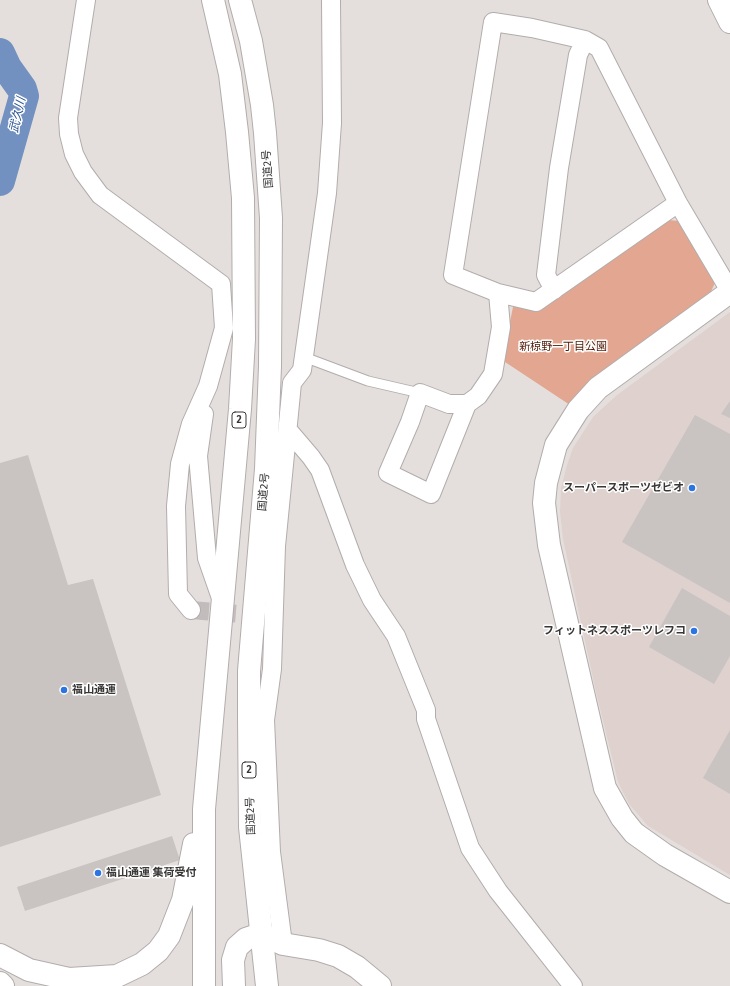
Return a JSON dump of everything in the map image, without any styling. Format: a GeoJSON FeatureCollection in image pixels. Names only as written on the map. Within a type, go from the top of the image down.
{"type":"FeatureCollection","features":[{"type":"Feature","properties":{"kind":"main road","name":"2"},"geometry":{"type":"LineString","coordinates":[[204,986],[204,809],[241,394],[244,339],[244,236],[242,183],[231,81],[213,0]]}},
{"type":"Feature","properties":{"kind":"main road","name":"国道2号"},"geometry":{"type":"LineString","coordinates":[[240,0],[257,72],[265,133],[272,267],[266,469],[249,671],[248,718],[250,827],[268,986]]}},
{"type":"Feature","properties":{"kind":"main road"},"geometry":{"type":"LineString","coordinates":[[718,0],[730,22]]}},
{"type":"Feature","properties":{"kind":"main road"},"geometry":{"type":"LineString","coordinates":[[730,291],[598,388],[578,410],[556,445],[546,483],[544,503],[549,545],[605,788],[622,818],[634,833],[665,855],[730,892]]}},
{"type":"Feature","properties":{"kind":"main road"},"geometry":{"type":"LineString","coordinates":[[88,986],[117,976],[142,964],[158,951],[169,936],[184,900],[193,851],[204,809]]}},
{"type":"Feature","properties":{"kind":"main road"},"geometry":{"type":"LineString","coordinates":[[234,986],[233,960],[237,947],[246,939],[261,934],[283,944],[319,950],[338,956],[357,968],[380,986]]}},
{"type":"Feature","properties":{"kind":"main road"},"geometry":{"type":"LineString","coordinates":[[268,986],[270,966],[274,953],[283,944]]}},
{"type":"Feature","properties":{"kind":"main road"},"geometry":{"type":"LineString","coordinates":[[0,954],[29,970],[53,976],[69,979],[117,976]]}},
{"type":"Feature","properties":{"kind":"main road"},"geometry":{"type":"LineString","coordinates":[[0,983],[3,986]]}},
{"type":"Feature","properties":{"kind":"street"},"geometry":{"type":"LineString","coordinates":[[86,0],[68,118],[69,134],[74,154],[83,172],[100,195],[221,284],[224,328],[208,386],[198,456],[208,558],[223,604]]}},
{"type":"Feature","properties":{"kind":"street"},"geometry":{"type":"LineString","coordinates":[[283,944],[271,852],[265,720],[272,669],[269,616],[292,383],[302,370],[327,193],[332,123],[331,0]]}},
{"type":"Feature","properties":{"kind":"street"},"geometry":{"type":"LineString","coordinates":[[678,203],[536,302],[498,293],[453,275],[493,22],[532,28],[585,40],[599,48],[678,203],[730,291]]}},
{"type":"Feature","properties":{"kind":"street"},"geometry":{"type":"LineString","coordinates":[[554,290],[546,275],[558,176],[578,56],[585,40]]}},
{"type":"Feature","properties":{"kind":"street"},"geometry":{"type":"LineString","coordinates":[[467,404],[449,404],[420,393],[388,473],[431,494],[467,404],[478,396],[493,374],[501,327],[498,293]]}},
{"type":"Feature","properties":{"kind":"street"},"geometry":{"type":"LineString","coordinates":[[191,610],[178,594],[176,506],[180,464],[191,424],[208,386]]}},
{"type":"Feature","properties":{"kind":"street"},"geometry":{"type":"LineString","coordinates":[[288,430],[312,457],[320,470],[355,565],[372,600],[396,636],[426,710],[426,719],[470,848],[498,891],[573,986]]}},
{"type":"Feature","properties":{"kind":"lane"},"geometry":{"type":"LineString","coordinates":[[304,357],[368,381],[420,393]]}},
{"type":"Feature","properties":{"kind":"shaded area"},"geometry":{"type":"Polygon","coordinates":[[[730,312],[730,875],[648,826],[629,804],[618,782],[596,692],[563,539],[560,512],[561,488],[567,465],[573,448],[593,417],[617,395],[730,312]]]}},
{"type":"Feature","properties":{"kind":"green space","name":"新椋野一丁目公園"},"geometry":{"type":"Polygon","coordinates":[[[668,220],[680,221],[717,278],[710,294],[570,405],[502,360],[513,307],[541,308],[668,220]]]}},
{"type":"Feature","properties":{"kind":"building"},"geometry":{"type":"Polygon","coordinates":[[[730,401],[730,418],[721,414],[730,401]]]}},
{"type":"Feature","properties":{"kind":"building","name":"スーパースポーツゼビオ"},"geometry":{"type":"Polygon","coordinates":[[[695,415],[730,434],[730,603],[622,542],[695,415]]]}},
{"type":"Feature","properties":{"kind":"building","name":"福山通運"},"geometry":{"type":"Polygon","coordinates":[[[28,455],[68,585],[93,579],[161,795],[0,847],[0,463],[28,455]]]}},
{"type":"Feature","properties":{"kind":"building","name":"フィットネススポーツレフコ"},"geometry":{"type":"Polygon","coordinates":[[[682,588],[730,616],[730,656],[714,684],[649,647],[682,588]]]}},
{"type":"Feature","properties":{"kind":"building"},"geometry":{"type":"Polygon","coordinates":[[[730,730],[730,794],[703,778],[730,730]]]}},
{"type":"Feature","properties":{"kind":"building","name":"福山通運 集荷受付"},"geometry":{"type":"Polygon","coordinates":[[[172,836],[180,860],[25,911],[17,887],[172,836]]]}},
{"type":"Feature","properties":{"kind":"waterway","name":"武久川"},"geometry":{"type":"LineString","coordinates":[[0,53],[7,68],[22,89],[24,96],[0,181]]}},
{"type":"Feature","properties":{"kind":"tunnel"},"geometry":{"type":"LineString","coordinates":[[191,610],[265,616]]}},
{"type":"Feature","properties":{"kind":"place","name":"スーパースポーツゼビオ"},"geometry":{"type":"Point","coordinates":[692,488]}},
{"type":"Feature","properties":{"kind":"place","name":"フィットネススポーツレフコ"},"geometry":{"type":"Point","coordinates":[694,631]}},
{"type":"Feature","properties":{"kind":"place","name":"福山通運"},"geometry":{"type":"Point","coordinates":[64,690]}},
{"type":"Feature","properties":{"kind":"place","name":"福山通運 集荷受付"},"geometry":{"type":"Point","coordinates":[98,873]}}]}
